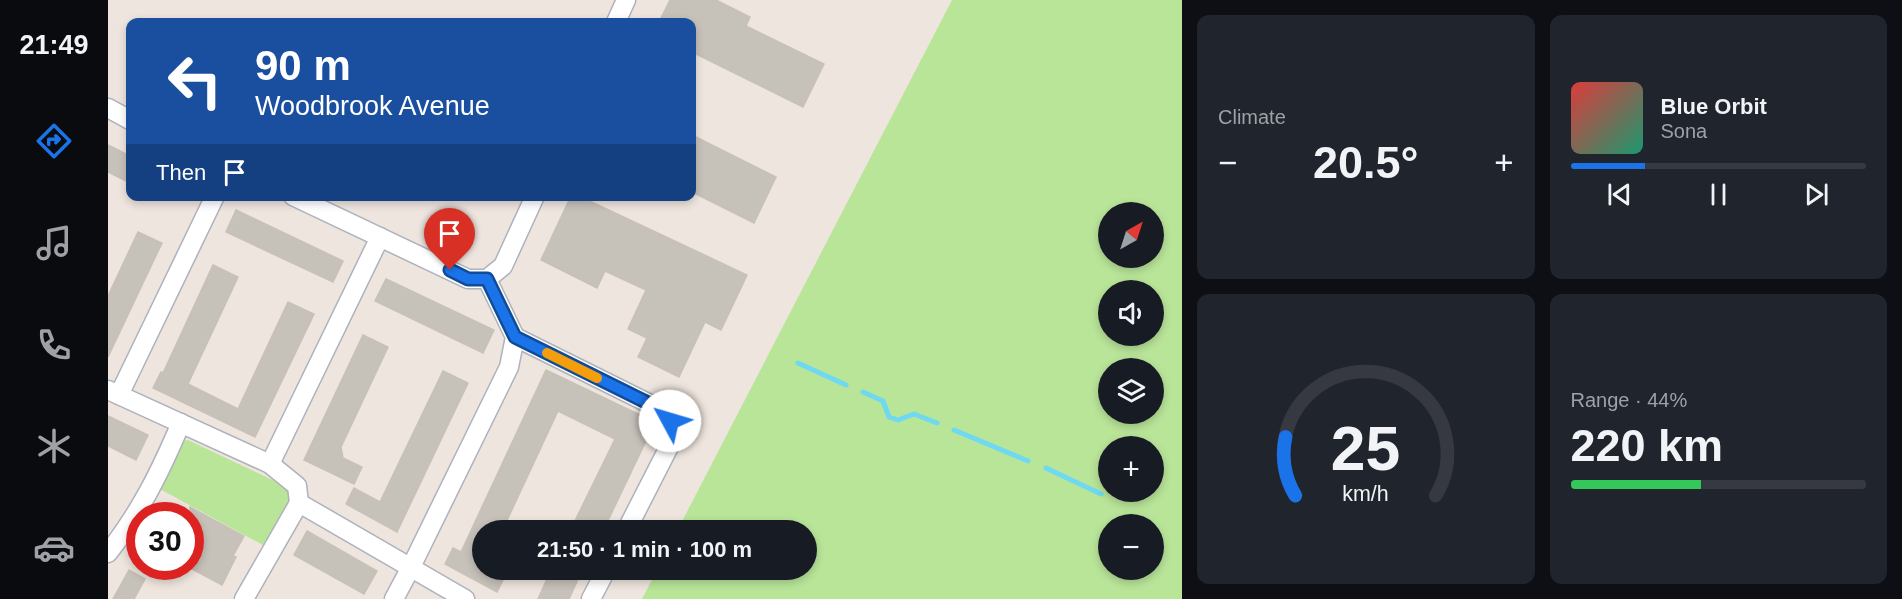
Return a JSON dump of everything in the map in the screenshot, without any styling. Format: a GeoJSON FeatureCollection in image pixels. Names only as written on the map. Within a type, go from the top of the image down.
{"type":"FeatureCollection","features":[{"type":"Feature","properties":{"kind":"street"},"geometry":{"type":"LineString","coordinates":[[618,18],[626,0]]}},
{"type":"Feature","properties":{"kind":"street"},"geometry":{"type":"LineString","coordinates":[[108,108],[126,118]]}},
{"type":"Feature","properties":{"kind":"street"},"geometry":{"type":"LineString","coordinates":[[212,201],[114,393],[270,464],[297,486],[299,503],[244,599]]}},
{"type":"Feature","properties":{"kind":"street"},"geometry":{"type":"LineString","coordinates":[[304,201],[468,279],[487,279],[503,266],[533,201]]}},
{"type":"Feature","properties":{"kind":"street"},"geometry":{"type":"LineString","coordinates":[[270,464],[380,237]]}},
{"type":"Feature","properties":{"kind":"street"},"geometry":{"type":"LineString","coordinates":[[394,599],[509,367],[515,337],[487,279]]}},
{"type":"Feature","properties":{"kind":"street"},"geometry":{"type":"LineString","coordinates":[[515,337],[658,408],[670,421],[674,437],[632,520]]}},
{"type":"Feature","properties":{"kind":"street"},"geometry":{"type":"LineString","coordinates":[[108,554],[130,525],[156,480],[181,423]]}},
{"type":"Feature","properties":{"kind":"street"},"geometry":{"type":"LineString","coordinates":[[299,503],[465,599]]}},
{"type":"Feature","properties":{"kind":"street"},"geometry":{"type":"LineString","coordinates":[[591,599],[601,580]]}},
{"type":"Feature","properties":{"kind":"green space"},"geometry":{"type":"Polygon","coordinates":[[[952,0],[1182,0],[1182,599],[642,599],[652,580],[817,580],[817,520],[683,520],[952,0]]]}},
{"type":"Feature","properties":{"kind":"green space"},"geometry":{"type":"Polygon","coordinates":[[[188,440],[285,486],[290,492],[290,500],[263,545],[204,513],[204,502],[184,502],[158,488],[182,441],[188,440]]]}},
{"type":"Feature","properties":{"kind":"building"},"geometry":{"type":"Polygon","coordinates":[[[670,0],[716,0],[750,17],[746,26],[824,64],[803,107],[696,54],[696,18],[661,18],[670,0]]]}},
{"type":"Feature","properties":{"kind":"building"},"geometry":{"type":"Polygon","coordinates":[[[696,137],[776,177],[754,223],[696,194],[696,137]]]}},
{"type":"Feature","properties":{"kind":"building"},"geometry":{"type":"Polygon","coordinates":[[[108,145],[126,154],[126,181],[108,172],[108,145]]]}},
{"type":"Feature","properties":{"kind":"building"},"geometry":{"type":"Polygon","coordinates":[[[569,201],[590,201],[747,275],[721,330],[705,322],[679,377],[638,357],[647,338],[628,329],[646,290],[605,271],[597,288],[541,260],[569,201]]]}},
{"type":"Feature","properties":{"kind":"building"},"geometry":{"type":"Polygon","coordinates":[[[236,210],[343,261],[333,282],[226,232],[236,210]]]}},
{"type":"Feature","properties":{"kind":"building"},"geometry":{"type":"Polygon","coordinates":[[[138,232],[162,243],[108,357],[108,296],[138,232]]]}},
{"type":"Feature","properties":{"kind":"building"},"geometry":{"type":"Polygon","coordinates":[[[213,265],[238,277],[188,384],[238,409],[288,302],[314,314],[255,437],[153,388],[161,372],[163,373],[213,265]]]}},
{"type":"Feature","properties":{"kind":"building"},"geometry":{"type":"Polygon","coordinates":[[[386,279],[494,330],[483,353],[375,301],[386,279]]]}},
{"type":"Feature","properties":{"kind":"building"},"geometry":{"type":"Polygon","coordinates":[[[363,335],[388,347],[341,447],[343,458],[362,467],[354,484],[304,460],[363,335]]]}},
{"type":"Feature","properties":{"kind":"building"},"geometry":{"type":"Polygon","coordinates":[[[546,370],[655,422],[608,520],[575,520],[615,439],[558,411],[507,520],[476,520],[546,370]]]}},
{"type":"Feature","properties":{"kind":"building"},"geometry":{"type":"Polygon","coordinates":[[[443,371],[468,383],[397,532],[346,504],[354,488],[380,502],[443,371]]]}},
{"type":"Feature","properties":{"kind":"building"},"geometry":{"type":"Polygon","coordinates":[[[108,416],[148,435],[136,460],[108,446],[108,416]]]}},
{"type":"Feature","properties":{"kind":"building"},"geometry":{"type":"Polygon","coordinates":[[[204,515],[244,536],[233,556],[236,557],[222,585],[204,575],[204,515]]]}},
{"type":"Feature","properties":{"kind":"building"},"geometry":{"type":"Polygon","coordinates":[[[472,528],[472,579],[445,564],[453,548],[461,552],[472,528]]]}},
{"type":"Feature","properties":{"kind":"building"},"geometry":{"type":"Polygon","coordinates":[[[307,531],[377,571],[364,594],[294,555],[307,531]]]}},
{"type":"Feature","properties":{"kind":"building"},"geometry":{"type":"Polygon","coordinates":[[[126,575],[126,580],[144,580],[134,599],[113,599],[126,575]]]}},
{"type":"Feature","properties":{"kind":"building"},"geometry":{"type":"Polygon","coordinates":[[[475,580],[503,580],[497,592],[475,580]]]}},
{"type":"Feature","properties":{"kind":"building"},"geometry":{"type":"Polygon","coordinates":[[[547,580],[578,580],[569,599],[538,599],[547,580]]]}},
{"type":"Feature","properties":{"kind":"waterway"},"geometry":{"type":"LineString","coordinates":[[798,363],[846,385]]}},
{"type":"Feature","properties":{"kind":"waterway"},"geometry":{"type":"LineString","coordinates":[[863,392],[883,401],[889,417],[898,420],[914,414],[937,423]]}},
{"type":"Feature","properties":{"kind":"waterway"},"geometry":{"type":"LineString","coordinates":[[954,430],[1028,461]]}},
{"type":"Feature","properties":{"kind":"waterway"},"geometry":{"type":"LineString","coordinates":[[1046,468],[1098,493]]}},
{"type":"Feature","properties":{"kind":"slow traffic"},"geometry":{"type":"LineString","coordinates":[[547,353],[597,378]]}},
{"type":"Feature","properties":{"kind":"route"},"geometry":{"type":"LineString","coordinates":[[450,270],[468,279],[487,279],[515,337],[658,408],[670,421]]}}]}
